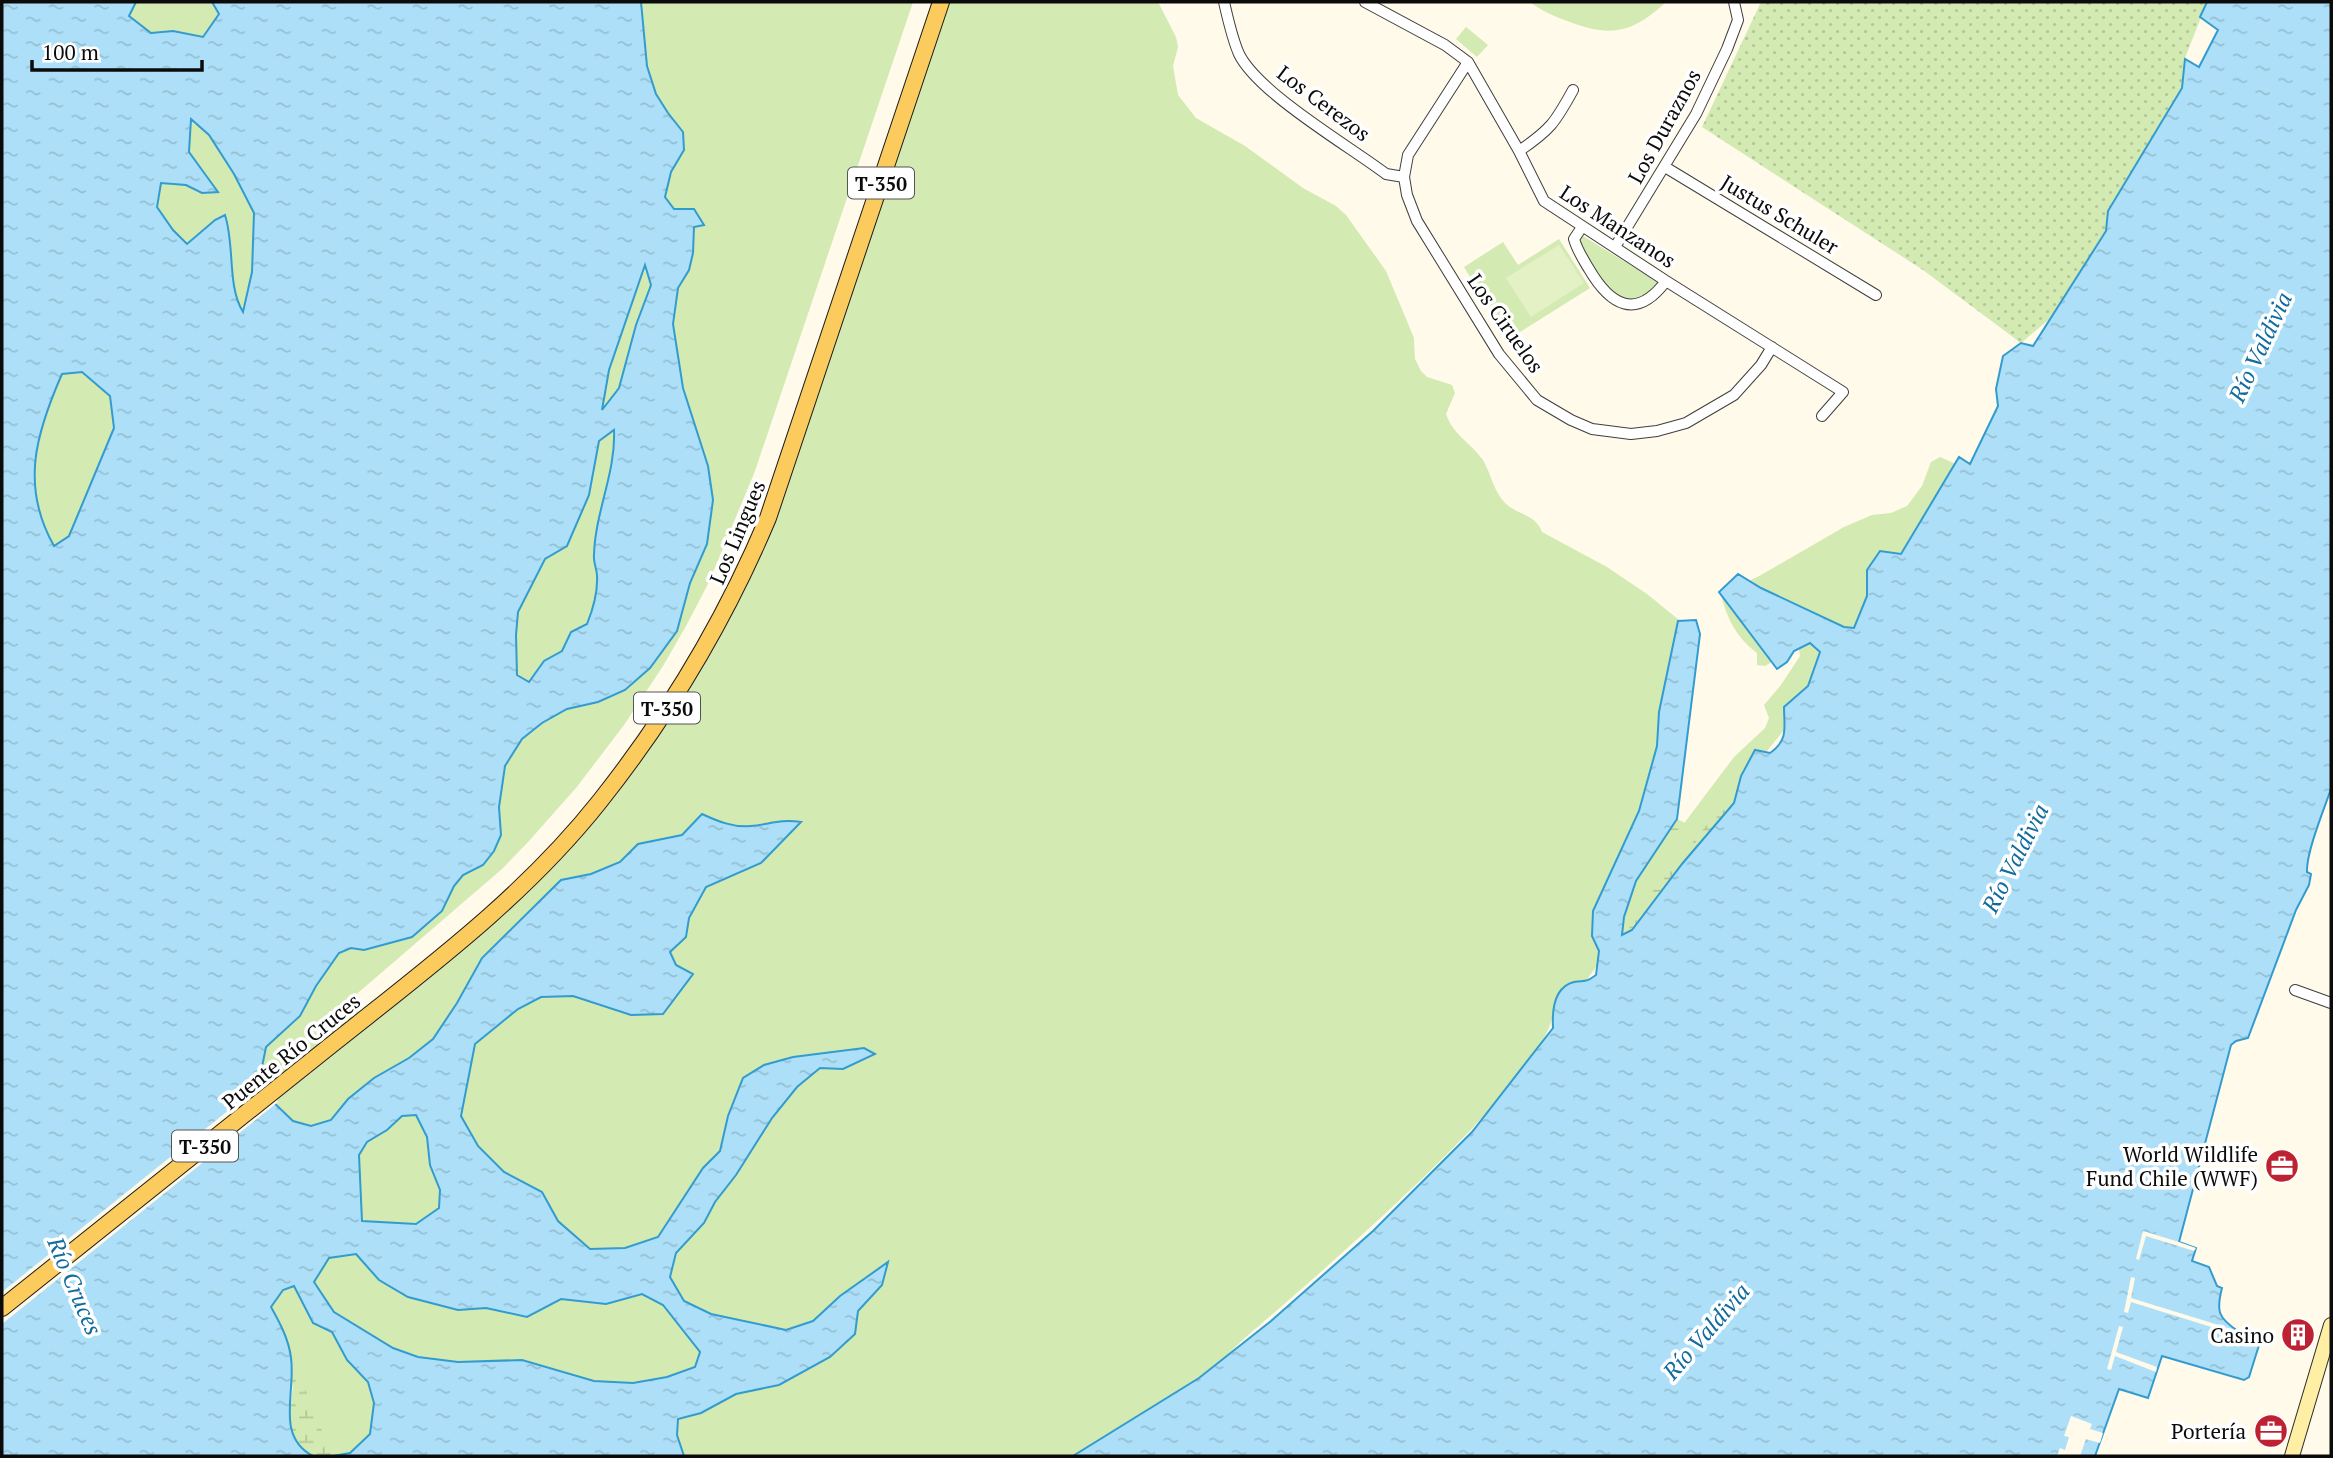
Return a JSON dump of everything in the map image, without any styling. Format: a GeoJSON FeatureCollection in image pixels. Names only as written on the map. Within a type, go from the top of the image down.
{"type":"FeatureCollection","features":[{"type":"Feature","properties":{"kind":"main road","name":"Los Lingues"},"geometry":{"type":"LineString","coordinates":[[409,983],[499,908],[576,830],[600,802],[685,682],[722,618],[754,551],[781,483],[941,2]]}},
{"type":"Feature","properties":{"kind":"main road","name":"Puente Río Cruces"},"geometry":{"type":"LineString","coordinates":[[2,1308],[409,983]]}},
{"type":"Feature","properties":{"kind":"main road"},"geometry":{"type":"LineString","coordinates":[[2292,1456],[2331,1325]]}},
{"type":"Feature","properties":{"kind":"street","name":"Los Cerezos"},"geometry":{"type":"LineString","coordinates":[[1224,2],[1240,55],[1252,72],[1271,90],[1386,174],[1404,177]]}},
{"type":"Feature","properties":{"kind":"street","name":"Los Manzanos"},"geometry":{"type":"LineString","coordinates":[[1366,2],[1445,45],[1468,62],[1544,201],[1665,281],[1843,392],[1822,416]]}},
{"type":"Feature","properties":{"kind":"street","name":"Los Duraznos"},"geometry":{"type":"LineString","coordinates":[[1615,247],[1696,114],[1738,20],[1734,2]]}},
{"type":"Feature","properties":{"kind":"street"},"geometry":{"type":"LineString","coordinates":[[1404,177],[1408,155],[1468,62]]}},
{"type":"Feature","properties":{"kind":"street"},"geometry":{"type":"LineString","coordinates":[[1519,151],[1546,133],[1573,90]]}},
{"type":"Feature","properties":{"kind":"street","name":"Justus Schuler"},"geometry":{"type":"LineString","coordinates":[[1665,167],[1876,295]]}},
{"type":"Feature","properties":{"kind":"street","name":"Los Ciruelos"},"geometry":{"type":"LineString","coordinates":[[1404,177],[1407,195],[1417,221],[1499,354],[1537,400],[1571,420],[1592,429],[1632,434],[1686,423],[1734,395],[1761,365],[1772,347]]}},
{"type":"Feature","properties":{"kind":"street"},"geometry":{"type":"LineString","coordinates":[[1582,227],[1574,239],[1576,248],[1599,288],[1609,298],[1625,306],[1644,301],[1658,292],[1665,281]]}},
{"type":"Feature","properties":{"kind":"street"},"geometry":{"type":"LineString","coordinates":[[2295,990],[2331,1003]]}},
{"type":"Feature","properties":{"kind":"green space"},"geometry":{"type":"Polygon","coordinates":[[[2,2],[913,2],[755,471],[709,582],[686,626],[624,725],[576,788],[528,842],[502,869],[352,998],[373,1020],[599,805],[735,591],[938,2],[1158,2],[1176,37],[1178,47],[1173,66],[1178,95],[1196,118],[1245,146],[1346,215],[1386,271],[1414,338],[1415,359],[1421,371],[1427,377],[1452,385],[1455,393],[1446,414],[1449,421],[1483,460],[1501,499],[1531,518],[1542,532],[1607,567],[1684,624],[1671,830],[1679,830],[1734,757],[1765,728],[1769,718],[1764,705],[1800,656],[1799,650],[1789,650],[1765,666],[1757,665],[1757,653],[1734,627],[1721,595],[1844,527],[1872,515],[1891,513],[1907,506],[1922,486],[1931,462],[1940,457],[1958,465],[1876,617],[1623,928],[1584,984],[1553,1012],[1541,1043],[1511,1084],[1420,1181],[1318,1275],[1205,1376],[1119,1435],[1084,1456],[332,1456],[281,1329],[238,1165],[2,709],[2,2]]]}},
{"type":"Feature","properties":{"kind":"green space"},"geometry":{"type":"Polygon","coordinates":[[[1530,2],[1666,2],[1633,26],[1610,31],[1564,20],[1530,2]]]}},
{"type":"Feature","properties":{"kind":"green space"},"geometry":{"type":"Polygon","coordinates":[[[1761,2],[2207,2],[2185,58],[2182,87],[2108,211],[2106,231],[2053,316],[2021,343],[1923,270],[1702,127],[1761,2]]]}},
{"type":"Feature","properties":{"kind":"green space"},"geometry":{"type":"Polygon","coordinates":[[[1466,27],[1488,45],[1477,57],[1456,39],[1466,27]]]}},
{"type":"Feature","properties":{"kind":"green space"},"geometry":{"type":"Polygon","coordinates":[[[1583,236],[1658,282],[1658,286],[1640,299],[1619,299],[1602,284],[1595,273],[1578,242],[1583,236]]]}},
{"type":"Feature","properties":{"kind":"green space"},"geometry":{"type":"Polygon","coordinates":[[[1559,239],[1590,288],[1509,339],[1464,267],[1503,242],[1518,265],[1559,239]]]}},
{"type":"Feature","properties":{"kind":"green space"},"geometry":{"type":"Polygon","coordinates":[[[1559,245],[1584,283],[1531,317],[1506,278],[1559,245]]]}},
{"type":"Feature","properties":{"kind":"green space"},"geometry":{"type":"Polygon","coordinates":[[[1741,776],[1734,803],[1682,864],[1632,930],[1621,935],[1635,888],[1677,819],[1685,823],[1741,776]]]}},
{"type":"Feature","properties":{"kind":"green space"},"geometry":{"type":"Polygon","coordinates":[[[283,1290],[333,1456],[313,1456],[303,1451],[293,1440],[289,1417],[293,1387],[271,1307],[283,1290]]]}},
{"type":"Feature","properties":{"kind":"water","name":"Río Cruces"},"geometry":{"type":"Polygon","coordinates":[[[2,2],[136,2],[129,16],[151,33],[173,31],[203,37],[219,14],[212,2],[641,2],[647,66],[656,94],[683,132],[684,150],[671,172],[665,197],[674,209],[694,209],[704,225],[694,227],[693,253],[689,270],[678,288],[673,324],[683,388],[708,466],[713,500],[707,544],[690,583],[677,631],[650,668],[625,690],[598,702],[567,709],[542,723],[522,739],[505,766],[499,807],[501,835],[494,851],[483,865],[463,875],[454,886],[442,911],[412,937],[364,950],[351,948],[339,953],[316,986],[300,1016],[266,1047],[260,1077],[271,1100],[293,1121],[311,1126],[331,1120],[348,1099],[374,1078],[409,1058],[433,1039],[482,958],[561,880],[591,874],[620,862],[638,844],[682,835],[702,814],[738,826],[781,821],[801,822],[761,863],[706,887],[689,918],[686,937],[670,952],[676,965],[693,974],[663,1014],[631,1015],[573,996],[541,997],[518,1009],[475,1044],[461,1116],[478,1146],[504,1172],[542,1192],[558,1221],[590,1249],[625,1248],[658,1237],[703,1168],[720,1151],[728,1116],[743,1078],[764,1065],[793,1057],[864,1048],[875,1054],[843,1069],[820,1068],[797,1087],[772,1118],[736,1175],[715,1202],[704,1223],[676,1253],[670,1277],[684,1301],[711,1314],[786,1330],[813,1321],[840,1296],[888,1262],[882,1285],[858,1311],[855,1334],[830,1357],[779,1385],[736,1394],[701,1413],[678,1419],[677,1435],[684,1456],[333,1456],[350,1453],[370,1434],[374,1403],[368,1382],[347,1360],[332,1332],[313,1323],[294,1286],[283,1290],[271,1307],[290,1351],[290,1413],[294,1437],[301,1447],[313,1456],[2,1456],[2,2]],[[191,119],[189,152],[218,192],[202,193],[186,185],[161,183],[157,207],[187,244],[225,215],[235,290],[243,312],[252,272],[254,213],[234,174],[209,135],[191,119]],[[645,265],[609,370],[602,410],[619,388],[636,325],[651,285],[645,265]],[[82,372],[62,374],[39,439],[35,481],[37,502],[54,546],[69,536],[114,428],[110,396],[82,372]],[[614,430],[599,441],[589,495],[567,546],[545,559],[518,612],[517,675],[529,682],[544,661],[562,651],[571,632],[587,624],[593,607],[597,582],[595,539],[612,462],[614,430]],[[416,1115],[402,1116],[387,1130],[367,1142],[359,1155],[362,1221],[416,1224],[439,1208],[440,1190],[430,1165],[427,1137],[416,1115]],[[356,1254],[329,1258],[314,1282],[334,1312],[393,1348],[418,1357],[458,1362],[522,1360],[594,1381],[633,1383],[667,1377],[695,1367],[700,1352],[663,1305],[642,1294],[606,1304],[561,1299],[527,1317],[486,1308],[458,1310],[408,1297],[379,1280],[356,1254]]]}},
{"type":"Feature","properties":{"kind":"water","name":"Río Valdivia"},"geometry":{"type":"Polygon","coordinates":[[[2207,2],[2331,2],[2331,789],[2309,854],[2309,885],[2296,910],[2248,1038],[2231,1045],[2179,1242],[2196,1248],[2192,1261],[2209,1267],[2217,1286],[2222,1288],[2219,1308],[2226,1322],[2238,1331],[2237,1335],[2260,1342],[2249,1377],[2244,1380],[2162,1356],[2148,1398],[2119,1389],[2095,1456],[1073,1456],[1199,1378],[1271,1321],[1373,1231],[1472,1132],[1553,1028],[1554,1007],[1562,989],[1596,975],[1599,951],[1592,936],[1593,911],[1639,811],[1657,746],[1659,712],[1678,621],[1696,620],[1700,634],[1677,819],[1636,881],[1624,917],[1622,935],[1632,930],[1682,864],[1734,803],[1741,776],[1755,750],[1770,753],[1783,738],[1784,707],[1808,686],[1820,652],[1810,643],[1794,651],[1787,662],[1777,669],[1719,592],[1738,574],[1761,588],[1844,627],[1854,628],[1867,596],[1867,570],[1880,551],[1901,554],[1959,457],[1970,464],[1998,406],[1996,389],[2003,356],[2021,343],[2033,346],[2106,231],[2108,211],[2182,88],[2185,59],[2199,67],[2218,30],[2200,17],[2207,2]]]}},
{"type":"Feature","properties":{"kind":"pier"},"geometry":{"type":"Polygon","coordinates":[[[265,1081],[278,1102],[2,1324],[2,1292],[265,1081]]]}},
{"type":"Feature","properties":{"kind":"pier"},"geometry":{"type":"Polygon","coordinates":[[[2143,1231],[2196,1248],[2194,1251],[2146,1236],[2139,1260],[2136,1259],[2143,1231]]]}},
{"type":"Feature","properties":{"kind":"pier"},"geometry":{"type":"Polygon","coordinates":[[[2131,1277],[2135,1278],[2131,1298],[2238,1331],[2237,1335],[2131,1302],[2128,1313],[2124,1312],[2131,1277]]]}},
{"type":"Feature","properties":{"kind":"pier"},"geometry":{"type":"Polygon","coordinates":[[[2119,1326],[2123,1327],[2116,1352],[2157,1367],[2156,1372],[2115,1356],[2111,1370],[2107,1369],[2119,1326]]]}},
{"type":"Feature","properties":{"kind":"pier"},"geometry":{"type":"Polygon","coordinates":[[[2071,1416],[2092,1424],[2090,1429],[2103,1433],[2100,1443],[2086,1439],[2080,1456],[2057,1456],[2060,1448],[2065,1450],[2069,1437],[2064,1436],[2071,1416]]]}},
{"type":"Feature","properties":{"kind":"place","name":"World Wildlife Fund Chile (WWF)"},"geometry":{"type":"Point","coordinates":[2282,1166]}},
{"type":"Feature","properties":{"kind":"place","name":"Casino"},"geometry":{"type":"Point","coordinates":[2298,1335]}},
{"type":"Feature","properties":{"kind":"place","name":"Portería"},"geometry":{"type":"Point","coordinates":[2271,1431]}}]}
